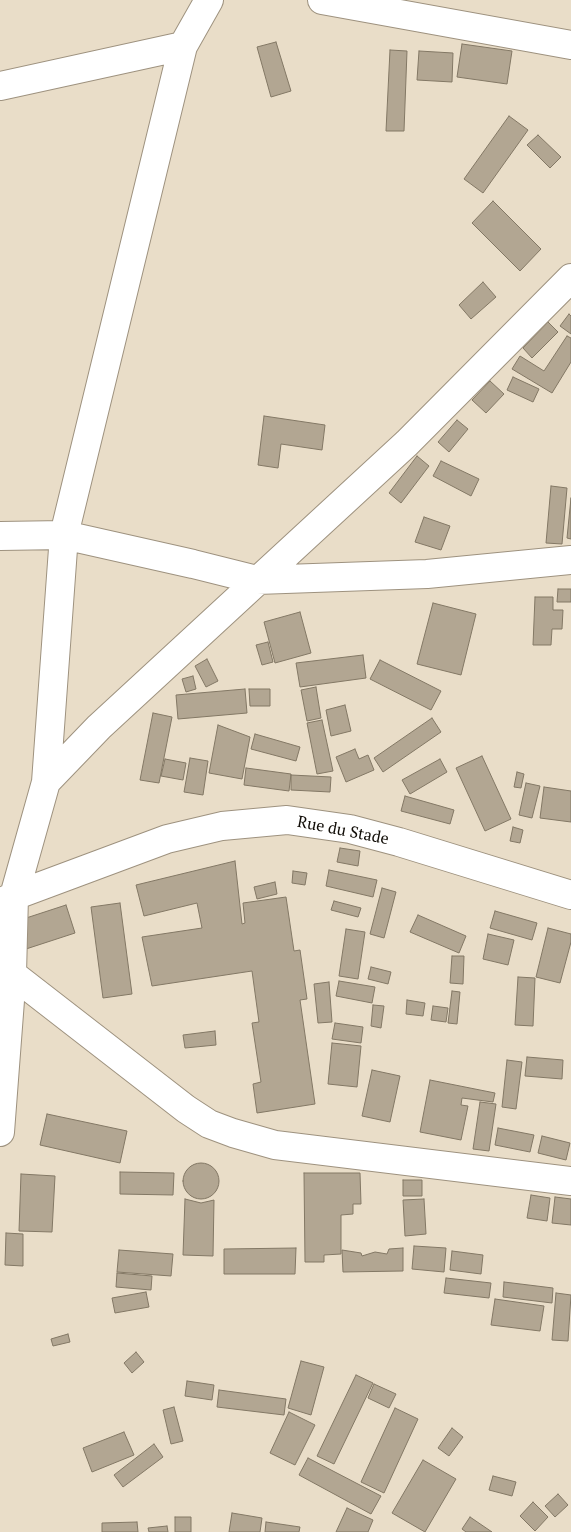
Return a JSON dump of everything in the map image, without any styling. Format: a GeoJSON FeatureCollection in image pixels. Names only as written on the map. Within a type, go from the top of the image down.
{"type":"FeatureCollection","features":[{"type":"Feature","properties":{"kind":"street"},"geometry":{"type":"LineString","coordinates":[[0,1132],[12,974],[7,899],[46,782],[64,535],[183,46],[209,0]]}},
{"type":"Feature","properties":{"kind":"street"},"geometry":{"type":"LineString","coordinates":[[322,0],[571,45]]}},
{"type":"Feature","properties":{"kind":"street"},"geometry":{"type":"LineString","coordinates":[[0,86],[183,46]]}},
{"type":"Feature","properties":{"kind":"street"},"geometry":{"type":"LineString","coordinates":[[46,782],[99,726],[406,443],[571,278]]}},
{"type":"Feature","properties":{"kind":"street"},"geometry":{"type":"LineString","coordinates":[[0,536],[64,535],[257,580],[427,574],[571,560]]}},
{"type":"Feature","properties":{"kind":"street","name":"Rue du Stade"},"geometry":{"type":"LineString","coordinates":[[7,899],[167,839],[222,826],[287,820],[350,829],[571,894]]}},
{"type":"Feature","properties":{"kind":"street"},"geometry":{"type":"LineString","coordinates":[[12,974],[186,1109],[209,1124],[233,1133],[275,1145],[571,1181]]}},
{"type":"Feature","properties":{"kind":"building"},"geometry":{"type":"Polygon","coordinates":[[[276,42],[291,91],[271,97],[257,47],[276,42]]]}},
{"type":"Feature","properties":{"kind":"building"},"geometry":{"type":"Polygon","coordinates":[[[462,44],[512,51],[507,84],[457,77],[462,44]]]}},
{"type":"Feature","properties":{"kind":"building"},"geometry":{"type":"Polygon","coordinates":[[[390,50],[407,51],[404,131],[386,131],[390,50]]]}},
{"type":"Feature","properties":{"kind":"building"},"geometry":{"type":"Polygon","coordinates":[[[419,51],[453,53],[452,82],[417,80],[419,51]]]}},
{"type":"Feature","properties":{"kind":"building"},"geometry":{"type":"Polygon","coordinates":[[[509,116],[528,130],[483,193],[464,179],[509,116]]]}},
{"type":"Feature","properties":{"kind":"building"},"geometry":{"type":"Polygon","coordinates":[[[538,135],[561,157],[550,168],[527,145],[538,135]]]}},
{"type":"Feature","properties":{"kind":"building"},"geometry":{"type":"Polygon","coordinates":[[[493,201],[541,249],[520,271],[472,223],[493,201]]]}},
{"type":"Feature","properties":{"kind":"building"},"geometry":{"type":"Polygon","coordinates":[[[483,282],[496,297],[471,319],[459,305],[483,282]]]}},
{"type":"Feature","properties":{"kind":"building"},"geometry":{"type":"Polygon","coordinates":[[[569,314],[571,316],[571,334],[560,326],[569,314]]]}},
{"type":"Feature","properties":{"kind":"building"},"geometry":{"type":"Polygon","coordinates":[[[548,322],[558,332],[532,358],[523,348],[548,322]]]}},
{"type":"Feature","properties":{"kind":"building"},"geometry":{"type":"Polygon","coordinates":[[[567,336],[571,338],[571,362],[552,393],[512,369],[520,356],[544,371],[567,336]]]}},
{"type":"Feature","properties":{"kind":"building"},"geometry":{"type":"Polygon","coordinates":[[[513,377],[539,389],[533,402],[507,390],[513,377]]]}},
{"type":"Feature","properties":{"kind":"building"},"geometry":{"type":"Polygon","coordinates":[[[490,381],[504,394],[486,413],[472,400],[490,381]]]}},
{"type":"Feature","properties":{"kind":"building"},"geometry":{"type":"Polygon","coordinates":[[[264,416],[325,425],[322,450],[281,444],[278,468],[258,465],[264,416]]]}},
{"type":"Feature","properties":{"kind":"building"},"geometry":{"type":"Polygon","coordinates":[[[457,420],[468,429],[449,452],[438,442],[457,420]]]}},
{"type":"Feature","properties":{"kind":"building"},"geometry":{"type":"Polygon","coordinates":[[[417,456],[429,466],[401,503],[389,493],[417,456]]]}},
{"type":"Feature","properties":{"kind":"building"},"geometry":{"type":"Polygon","coordinates":[[[441,461],[479,479],[471,496],[433,476],[441,461]]]}},
{"type":"Feature","properties":{"kind":"building"},"geometry":{"type":"Polygon","coordinates":[[[551,486],[567,488],[562,544],[546,543],[551,486]]]}},
{"type":"Feature","properties":{"kind":"building"},"geometry":{"type":"Polygon","coordinates":[[[571,498],[571,539],[567,538],[571,498]]]}},
{"type":"Feature","properties":{"kind":"building"},"geometry":{"type":"Polygon","coordinates":[[[424,517],[450,526],[441,550],[415,542],[424,517]]]}},
{"type":"Feature","properties":{"kind":"building"},"geometry":{"type":"Polygon","coordinates":[[[558,589],[571,589],[571,602],[557,602],[558,589]]]}},
{"type":"Feature","properties":{"kind":"building"},"geometry":{"type":"Polygon","coordinates":[[[535,597],[553,597],[553,610],[563,610],[562,629],[552,629],[551,645],[533,645],[535,597]]]}},
{"type":"Feature","properties":{"kind":"building"},"geometry":{"type":"Polygon","coordinates":[[[433,603],[476,614],[461,675],[417,664],[433,603]]]}},
{"type":"Feature","properties":{"kind":"building"},"geometry":{"type":"Polygon","coordinates":[[[300,612],[311,653],[275,663],[264,622],[300,612]]]}},
{"type":"Feature","properties":{"kind":"building"},"geometry":{"type":"Polygon","coordinates":[[[268,642],[273,662],[262,665],[256,645],[268,642]]]}},
{"type":"Feature","properties":{"kind":"building"},"geometry":{"type":"Polygon","coordinates":[[[363,655],[366,678],[300,687],[296,663],[363,655]]]}},
{"type":"Feature","properties":{"kind":"building"},"geometry":{"type":"Polygon","coordinates":[[[207,659],[218,681],[206,687],[195,666],[207,659]]]}},
{"type":"Feature","properties":{"kind":"building"},"geometry":{"type":"Polygon","coordinates":[[[380,660],[441,691],[431,710],[370,679],[380,660]]]}},
{"type":"Feature","properties":{"kind":"building"},"geometry":{"type":"Polygon","coordinates":[[[193,676],[196,689],[186,692],[182,679],[193,676]]]}},
{"type":"Feature","properties":{"kind":"building"},"geometry":{"type":"Polygon","coordinates":[[[316,687],[321,718],[307,721],[301,690],[316,687]]]}},
{"type":"Feature","properties":{"kind":"building"},"geometry":{"type":"Polygon","coordinates":[[[245,689],[247,713],[178,719],[176,695],[245,689]]]}},
{"type":"Feature","properties":{"kind":"building"},"geometry":{"type":"Polygon","coordinates":[[[249,689],[270,689],[270,706],[250,706],[249,689]]]}},
{"type":"Feature","properties":{"kind":"building"},"geometry":{"type":"Polygon","coordinates":[[[345,705],[351,731],[331,736],[326,710],[345,705]]]}},
{"type":"Feature","properties":{"kind":"building"},"geometry":{"type":"Polygon","coordinates":[[[153,713],[172,717],[159,783],[140,780],[153,713]]]}},
{"type":"Feature","properties":{"kind":"building"},"geometry":{"type":"Polygon","coordinates":[[[432,718],[441,732],[383,772],[374,758],[432,718]]]}},
{"type":"Feature","properties":{"kind":"building"},"geometry":{"type":"Polygon","coordinates":[[[322,720],[333,771],[317,774],[307,723],[322,720]]]}},
{"type":"Feature","properties":{"kind":"building"},"geometry":{"type":"Polygon","coordinates":[[[218,725],[250,737],[242,779],[209,773],[218,725]]]}},
{"type":"Feature","properties":{"kind":"building"},"geometry":{"type":"Polygon","coordinates":[[[255,734],[300,747],[296,761],[251,749],[255,734]]]}},
{"type":"Feature","properties":{"kind":"building"},"geometry":{"type":"Polygon","coordinates":[[[355,749],[359,759],[368,755],[374,770],[346,782],[336,757],[355,749]]]}},
{"type":"Feature","properties":{"kind":"building"},"geometry":{"type":"Polygon","coordinates":[[[482,756],[511,819],[485,831],[456,768],[482,756]]]}},
{"type":"Feature","properties":{"kind":"building"},"geometry":{"type":"Polygon","coordinates":[[[190,758],[208,761],[203,795],[184,792],[190,758]]]}},
{"type":"Feature","properties":{"kind":"building"},"geometry":{"type":"Polygon","coordinates":[[[165,759],[186,763],[183,780],[161,776],[165,759]]]}},
{"type":"Feature","properties":{"kind":"building"},"geometry":{"type":"Polygon","coordinates":[[[440,759],[447,772],[410,794],[402,780],[440,759]]]}},
{"type":"Feature","properties":{"kind":"building"},"geometry":{"type":"Polygon","coordinates":[[[246,768],[291,774],[289,791],[244,785],[246,768]]]}},
{"type":"Feature","properties":{"kind":"building"},"geometry":{"type":"Polygon","coordinates":[[[517,772],[524,774],[521,788],[514,787],[517,772]]]}},
{"type":"Feature","properties":{"kind":"building"},"geometry":{"type":"Polygon","coordinates":[[[291,775],[331,777],[330,792],[291,790],[291,775]]]}},
{"type":"Feature","properties":{"kind":"building"},"geometry":{"type":"Polygon","coordinates":[[[526,783],[540,786],[532,818],[519,815],[526,783]]]}},
{"type":"Feature","properties":{"kind":"building"},"geometry":{"type":"Polygon","coordinates":[[[544,787],[571,791],[571,822],[540,818],[544,787]]]}},
{"type":"Feature","properties":{"kind":"building"},"geometry":{"type":"Polygon","coordinates":[[[405,796],[454,810],[450,824],[401,811],[405,796]]]}},
{"type":"Feature","properties":{"kind":"building"},"geometry":{"type":"Polygon","coordinates":[[[513,827],[523,830],[520,843],[510,841],[513,827]]]}},
{"type":"Feature","properties":{"kind":"building"},"geometry":{"type":"Polygon","coordinates":[[[340,848],[360,851],[358,866],[337,862],[340,848]]]}},
{"type":"Feature","properties":{"kind":"building"},"geometry":{"type":"Polygon","coordinates":[[[235,861],[242,924],[245,923],[243,903],[286,897],[294,951],[300,950],[307,999],[300,1000],[315,1104],[257,1113],[253,1084],[261,1082],[252,1023],[259,1022],[252,971],[152,986],[142,937],[202,928],[197,903],[144,916],[136,885],[235,861]]]}},
{"type":"Feature","properties":{"kind":"building"},"geometry":{"type":"Polygon","coordinates":[[[329,870],[377,880],[373,897],[326,886],[329,870]]]}},
{"type":"Feature","properties":{"kind":"building"},"geometry":{"type":"Polygon","coordinates":[[[293,871],[307,873],[305,885],[292,883],[293,871]]]}},
{"type":"Feature","properties":{"kind":"building"},"geometry":{"type":"Polygon","coordinates":[[[275,882],[277,894],[257,899],[254,887],[275,882]]]}},
{"type":"Feature","properties":{"kind":"building"},"geometry":{"type":"Polygon","coordinates":[[[382,888],[396,892],[384,938],[370,934],[382,888]]]}},
{"type":"Feature","properties":{"kind":"building"},"geometry":{"type":"Polygon","coordinates":[[[334,901],[361,908],[358,917],[331,910],[334,901]]]}},
{"type":"Feature","properties":{"kind":"building"},"geometry":{"type":"Polygon","coordinates":[[[120,903],[132,994],[103,998],[91,907],[120,903]]]}},
{"type":"Feature","properties":{"kind":"building"},"geometry":{"type":"Polygon","coordinates":[[[66,905],[75,933],[26,949],[17,921],[66,905]]]}},
{"type":"Feature","properties":{"kind":"building"},"geometry":{"type":"Polygon","coordinates":[[[495,911],[537,923],[532,940],[490,928],[495,911]]]}},
{"type":"Feature","properties":{"kind":"building"},"geometry":{"type":"Polygon","coordinates":[[[418,915],[466,936],[459,953],[410,932],[418,915]]]}},
{"type":"Feature","properties":{"kind":"building"},"geometry":{"type":"Polygon","coordinates":[[[548,928],[571,934],[571,942],[560,983],[536,977],[548,928]]]}},
{"type":"Feature","properties":{"kind":"building"},"geometry":{"type":"Polygon","coordinates":[[[346,929],[365,932],[358,979],[339,976],[346,929]]]}},
{"type":"Feature","properties":{"kind":"building"},"geometry":{"type":"Polygon","coordinates":[[[488,934],[514,940],[508,965],[483,959],[488,934]]]}},
{"type":"Feature","properties":{"kind":"building"},"geometry":{"type":"Polygon","coordinates":[[[452,956],[464,956],[463,984],[450,983],[452,956]]]}},
{"type":"Feature","properties":{"kind":"building"},"geometry":{"type":"Polygon","coordinates":[[[371,967],[391,972],[388,984],[368,979],[371,967]]]}},
{"type":"Feature","properties":{"kind":"building"},"geometry":{"type":"Polygon","coordinates":[[[518,977],[535,978],[533,1026],[515,1025],[518,977]]]}},
{"type":"Feature","properties":{"kind":"building"},"geometry":{"type":"Polygon","coordinates":[[[339,981],[375,987],[372,1003],[336,996],[339,981]]]}},
{"type":"Feature","properties":{"kind":"building"},"geometry":{"type":"Polygon","coordinates":[[[329,982],[332,1022],[318,1023],[314,984],[329,982]]]}},
{"type":"Feature","properties":{"kind":"building"},"geometry":{"type":"Polygon","coordinates":[[[452,991],[460,992],[457,1024],[448,1023],[452,991]]]}},
{"type":"Feature","properties":{"kind":"building"},"geometry":{"type":"Polygon","coordinates":[[[407,1000],[425,1003],[423,1016],[406,1014],[407,1000]]]}},
{"type":"Feature","properties":{"kind":"building"},"geometry":{"type":"Polygon","coordinates":[[[373,1005],[384,1006],[381,1028],[371,1026],[373,1005]]]}},
{"type":"Feature","properties":{"kind":"building"},"geometry":{"type":"Polygon","coordinates":[[[433,1006],[448,1008],[446,1022],[431,1020],[433,1006]]]}},
{"type":"Feature","properties":{"kind":"building"},"geometry":{"type":"Polygon","coordinates":[[[335,1023],[363,1027],[361,1043],[332,1039],[335,1023]]]}},
{"type":"Feature","properties":{"kind":"building"},"geometry":{"type":"Polygon","coordinates":[[[215,1031],[216,1045],[185,1048],[183,1035],[215,1031]]]}},
{"type":"Feature","properties":{"kind":"building"},"geometry":{"type":"Polygon","coordinates":[[[332,1043],[361,1046],[357,1087],[328,1084],[332,1043]]]}},
{"type":"Feature","properties":{"kind":"building"},"geometry":{"type":"Polygon","coordinates":[[[527,1057],[563,1060],[562,1079],[525,1076],[527,1057]]]}},
{"type":"Feature","properties":{"kind":"building"},"geometry":{"type":"Polygon","coordinates":[[[507,1060],[522,1062],[516,1109],[502,1107],[507,1060]]]}},
{"type":"Feature","properties":{"kind":"building"},"geometry":{"type":"Polygon","coordinates":[[[372,1070],[400,1076],[390,1122],[362,1116],[372,1070]]]}},
{"type":"Feature","properties":{"kind":"building"},"geometry":{"type":"Polygon","coordinates":[[[430,1080],[495,1093],[493,1102],[462,1098],[461,1105],[468,1106],[461,1140],[420,1132],[430,1080]]]}},
{"type":"Feature","properties":{"kind":"building"},"geometry":{"type":"Polygon","coordinates":[[[480,1102],[496,1104],[489,1151],[473,1149],[480,1102]]]}},
{"type":"Feature","properties":{"kind":"building"},"geometry":{"type":"Polygon","coordinates":[[[47,1114],[127,1131],[120,1163],[40,1145],[47,1114]]]}},
{"type":"Feature","properties":{"kind":"building"},"geometry":{"type":"Polygon","coordinates":[[[498,1128],[534,1135],[530,1152],[495,1145],[498,1128]]]}},
{"type":"Feature","properties":{"kind":"building"},"geometry":{"type":"Polygon","coordinates":[[[542,1136],[570,1143],[566,1160],[538,1153],[542,1136]]]}},
{"type":"Feature","properties":{"kind":"building"},"geometry":{"type":"Polygon","coordinates":[[[201,1163],[208,1164],[214,1168],[218,1174],[218,1188],[214,1194],[208,1198],[201,1199],[194,1198],[188,1194],[184,1188],[183,1181],[184,1174],[188,1168],[194,1164],[201,1163]]]}},
{"type":"Feature","properties":{"kind":"building"},"geometry":{"type":"Polygon","coordinates":[[[120,1172],[174,1173],[173,1195],[120,1194],[120,1172]]]}},
{"type":"Feature","properties":{"kind":"building"},"geometry":{"type":"Polygon","coordinates":[[[304,1173],[360,1173],[361,1204],[353,1204],[353,1214],[341,1215],[341,1254],[324,1255],[324,1262],[305,1262],[304,1173]]]}},
{"type":"Feature","properties":{"kind":"building"},"geometry":{"type":"Polygon","coordinates":[[[21,1174],[55,1176],[52,1232],[19,1231],[21,1174]]]}},
{"type":"Feature","properties":{"kind":"building"},"geometry":{"type":"Polygon","coordinates":[[[403,1180],[422,1180],[422,1196],[403,1196],[403,1180]]]}},
{"type":"Feature","properties":{"kind":"building"},"geometry":{"type":"Polygon","coordinates":[[[531,1195],[550,1198],[547,1221],[527,1218],[531,1195]]]}},
{"type":"Feature","properties":{"kind":"building"},"geometry":{"type":"Polygon","coordinates":[[[555,1197],[571,1199],[571,1225],[552,1223],[555,1197]]]}},
{"type":"Feature","properties":{"kind":"building"},"geometry":{"type":"Polygon","coordinates":[[[185,1199],[201,1203],[214,1200],[213,1256],[183,1255],[185,1199]]]}},
{"type":"Feature","properties":{"kind":"building"},"geometry":{"type":"Polygon","coordinates":[[[424,1199],[426,1234],[405,1236],[403,1200],[424,1199]]]}},
{"type":"Feature","properties":{"kind":"building"},"geometry":{"type":"Polygon","coordinates":[[[6,1233],[23,1234],[23,1266],[5,1265],[6,1233]]]}},
{"type":"Feature","properties":{"kind":"building"},"geometry":{"type":"Polygon","coordinates":[[[414,1246],[446,1248],[444,1272],[412,1269],[414,1246]]]}},
{"type":"Feature","properties":{"kind":"building"},"geometry":{"type":"Polygon","coordinates":[[[296,1248],[295,1274],[224,1274],[224,1249],[296,1248]]]}},
{"type":"Feature","properties":{"kind":"building"},"geometry":{"type":"Polygon","coordinates":[[[403,1248],[403,1271],[343,1272],[342,1250],[361,1253],[362,1256],[375,1252],[387,1254],[389,1249],[403,1248]]]}},
{"type":"Feature","properties":{"kind":"building"},"geometry":{"type":"Polygon","coordinates":[[[119,1250],[173,1254],[171,1276],[117,1272],[119,1250]]]}},
{"type":"Feature","properties":{"kind":"building"},"geometry":{"type":"Polygon","coordinates":[[[452,1251],[483,1255],[481,1274],[450,1270],[452,1251]]]}},
{"type":"Feature","properties":{"kind":"building"},"geometry":{"type":"Polygon","coordinates":[[[117,1273],[152,1276],[151,1290],[116,1287],[117,1273]]]}},
{"type":"Feature","properties":{"kind":"building"},"geometry":{"type":"Polygon","coordinates":[[[446,1278],[491,1283],[489,1298],[444,1293],[446,1278]]]}},
{"type":"Feature","properties":{"kind":"building"},"geometry":{"type":"Polygon","coordinates":[[[504,1282],[553,1288],[552,1303],[503,1297],[504,1282]]]}},
{"type":"Feature","properties":{"kind":"building"},"geometry":{"type":"Polygon","coordinates":[[[146,1292],[149,1307],[115,1313],[112,1298],[146,1292]]]}},
{"type":"Feature","properties":{"kind":"building"},"geometry":{"type":"Polygon","coordinates":[[[556,1293],[571,1295],[568,1341],[552,1340],[556,1293]]]}},
{"type":"Feature","properties":{"kind":"building"},"geometry":{"type":"Polygon","coordinates":[[[495,1299],[544,1306],[540,1331],[491,1325],[495,1299]]]}},
{"type":"Feature","properties":{"kind":"building"},"geometry":{"type":"Polygon","coordinates":[[[68,1334],[70,1342],[53,1346],[51,1339],[68,1334]]]}},
{"type":"Feature","properties":{"kind":"building"},"geometry":{"type":"Polygon","coordinates":[[[136,1352],[144,1362],[132,1373],[124,1363],[136,1352]]]}},
{"type":"Feature","properties":{"kind":"building"},"geometry":{"type":"Polygon","coordinates":[[[301,1361],[324,1367],[311,1415],[288,1408],[301,1361]]]}},
{"type":"Feature","properties":{"kind":"building"},"geometry":{"type":"Polygon","coordinates":[[[356,1375],[373,1383],[334,1464],[317,1456],[356,1375]]]}},
{"type":"Feature","properties":{"kind":"building"},"geometry":{"type":"Polygon","coordinates":[[[187,1381],[214,1385],[212,1400],[185,1396],[187,1381]]]}},
{"type":"Feature","properties":{"kind":"building"},"geometry":{"type":"Polygon","coordinates":[[[374,1384],[396,1394],[389,1408],[368,1398],[374,1384]]]}},
{"type":"Feature","properties":{"kind":"building"},"geometry":{"type":"Polygon","coordinates":[[[219,1390],[286,1399],[284,1415],[217,1407],[219,1390]]]}},
{"type":"Feature","properties":{"kind":"building"},"geometry":{"type":"Polygon","coordinates":[[[174,1407],[183,1441],[171,1444],[163,1410],[174,1407]]]}},
{"type":"Feature","properties":{"kind":"building"},"geometry":{"type":"Polygon","coordinates":[[[395,1408],[418,1419],[384,1493],[361,1482],[395,1408]]]}},
{"type":"Feature","properties":{"kind":"building"},"geometry":{"type":"Polygon","coordinates":[[[289,1412],[315,1425],[295,1465],[270,1453],[289,1412]]]}},
{"type":"Feature","properties":{"kind":"building"},"geometry":{"type":"Polygon","coordinates":[[[452,1428],[463,1437],[449,1456],[438,1448],[452,1428]]]}},
{"type":"Feature","properties":{"kind":"building"},"geometry":{"type":"Polygon","coordinates":[[[124,1432],[134,1455],[92,1472],[83,1448],[124,1432]]]}},
{"type":"Feature","properties":{"kind":"building"},"geometry":{"type":"Polygon","coordinates":[[[154,1444],[163,1457],[123,1487],[114,1475],[154,1444]]]}},
{"type":"Feature","properties":{"kind":"building"},"geometry":{"type":"Polygon","coordinates":[[[308,1458],[381,1496],[371,1514],[299,1475],[308,1458]]]}},
{"type":"Feature","properties":{"kind":"building"},"geometry":{"type":"Polygon","coordinates":[[[423,1460],[456,1479],[425,1532],[392,1513],[423,1460]]]}},
{"type":"Feature","properties":{"kind":"building"},"geometry":{"type":"Polygon","coordinates":[[[493,1476],[516,1482],[512,1496],[489,1490],[493,1476]]]}},
{"type":"Feature","properties":{"kind":"building"},"geometry":{"type":"Polygon","coordinates":[[[558,1494],[568,1505],[555,1517],[545,1506],[558,1494]]]}},
{"type":"Feature","properties":{"kind":"building"},"geometry":{"type":"Polygon","coordinates":[[[533,1502],[548,1517],[535,1531],[520,1516],[533,1502]]]}},
{"type":"Feature","properties":{"kind":"building"},"geometry":{"type":"Polygon","coordinates":[[[347,1508],[373,1520],[368,1532],[336,1532],[347,1508]]]}},
{"type":"Feature","properties":{"kind":"building"},"geometry":{"type":"Polygon","coordinates":[[[232,1513],[262,1518],[260,1532],[229,1532],[232,1513]]]}},
{"type":"Feature","properties":{"kind":"building"},"geometry":{"type":"Polygon","coordinates":[[[175,1517],[191,1517],[191,1532],[175,1532],[175,1517]]]}},
{"type":"Feature","properties":{"kind":"building"},"geometry":{"type":"Polygon","coordinates":[[[470,1517],[492,1532],[466,1532],[462,1529],[470,1517]]]}},
{"type":"Feature","properties":{"kind":"building"},"geometry":{"type":"Polygon","coordinates":[[[137,1522],[138,1532],[102,1532],[102,1523],[137,1522]]]}},
{"type":"Feature","properties":{"kind":"building"},"geometry":{"type":"Polygon","coordinates":[[[266,1522],[300,1527],[299,1532],[265,1532],[266,1522]]]}},
{"type":"Feature","properties":{"kind":"building"},"geometry":{"type":"Polygon","coordinates":[[[167,1526],[168,1532],[149,1532],[148,1528],[167,1526]]]}}]}
